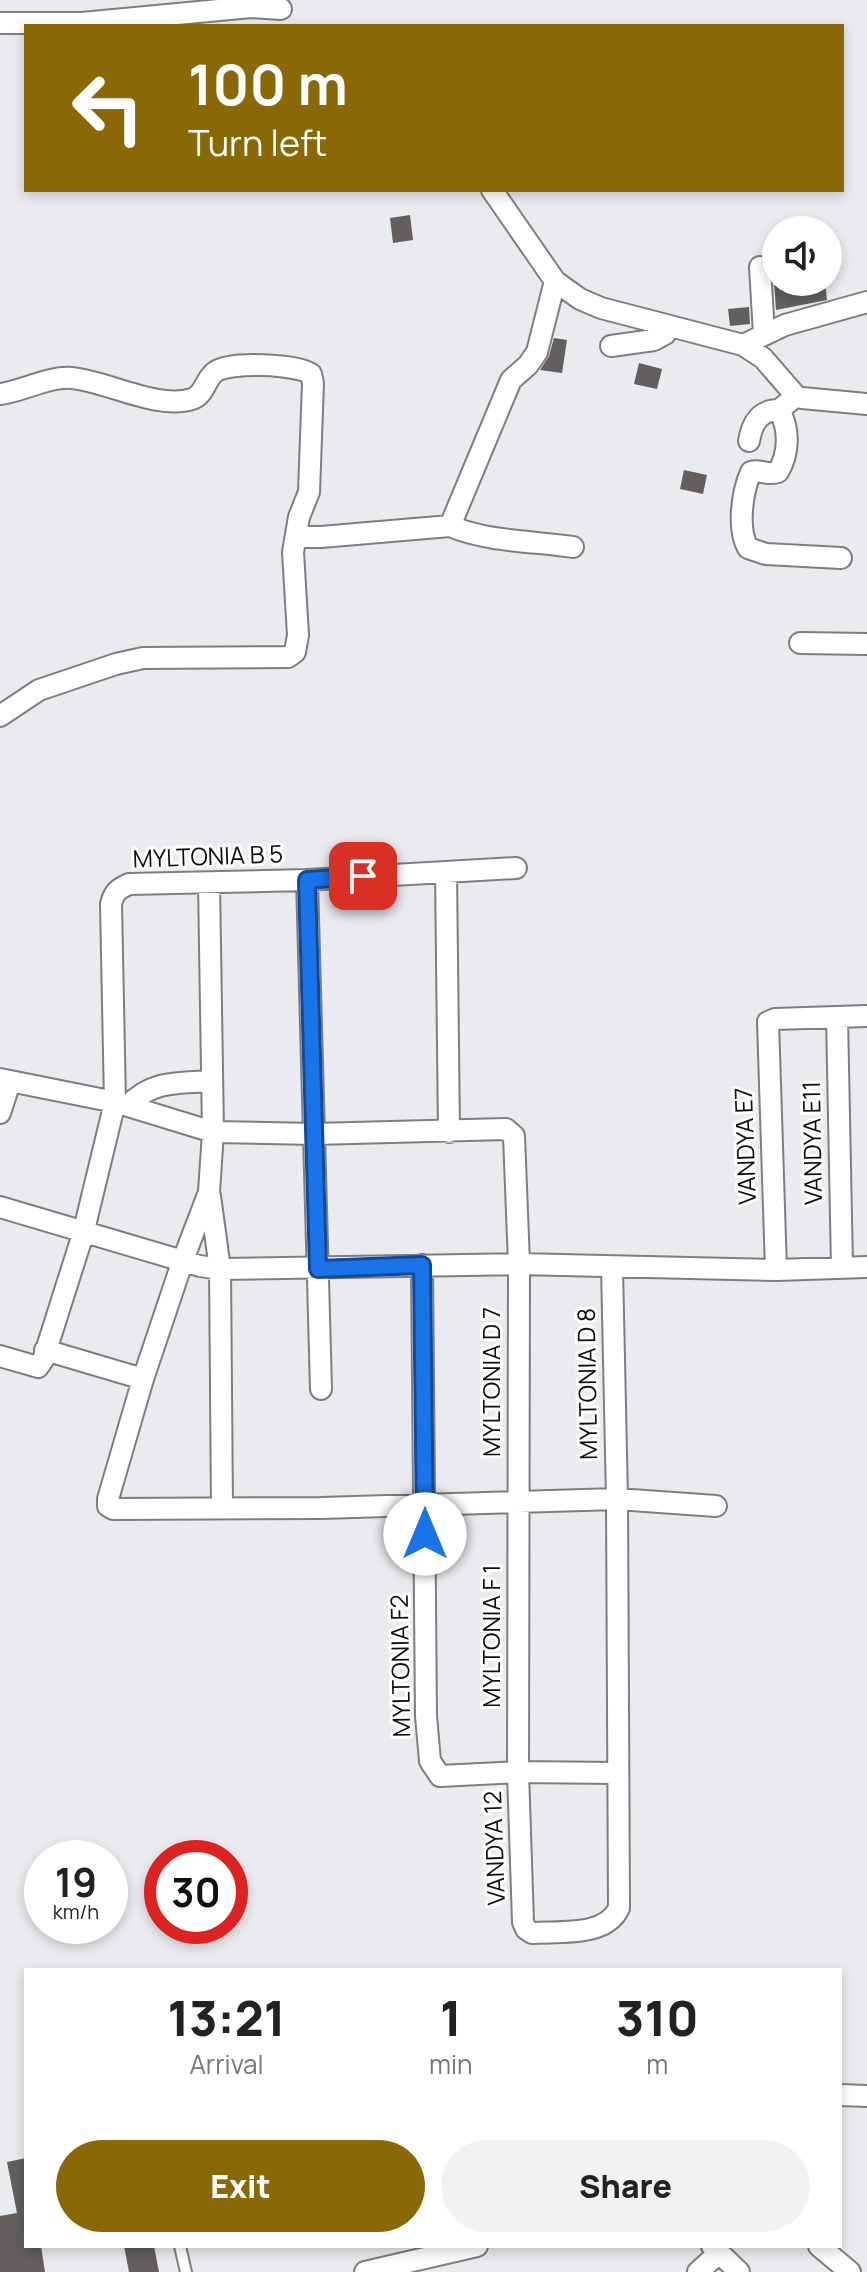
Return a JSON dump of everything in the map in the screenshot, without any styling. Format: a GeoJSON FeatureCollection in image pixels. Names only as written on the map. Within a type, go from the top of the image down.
{"type":"FeatureCollection","features":[{"type":"Feature","properties":{"kind":"street"},"geometry":{"type":"LineString","coordinates":[[0,23],[82,23],[251,7],[282,12]]}},
{"type":"Feature","properties":{"kind":"street"},"geometry":{"type":"LineString","coordinates":[[493,192],[555,281],[580,299],[601,308],[743,345],[763,358],[796,396],[867,404]]}},
{"type":"Feature","properties":{"kind":"street"},"geometry":{"type":"LineString","coordinates":[[760,267],[764,334]]}},
{"type":"Feature","properties":{"kind":"street"},"geometry":{"type":"LineString","coordinates":[[450,526],[471,482],[486,436],[511,380],[537,352],[555,281]]}},
{"type":"Feature","properties":{"kind":"street"},"geometry":{"type":"LineString","coordinates":[[743,345],[785,325],[867,302]]}},
{"type":"Feature","properties":{"kind":"street"},"geometry":{"type":"LineString","coordinates":[[611,346],[654,340],[665,334],[667,326]]}},
{"type":"Feature","properties":{"kind":"street"},"geometry":{"type":"LineString","coordinates":[[0,394],[72,378],[130,394],[187,400],[200,395],[212,375],[226,367],[290,366],[311,374],[313,383],[309,492],[299,517],[293,552],[298,635],[295,652],[288,657],[143,658],[39,690],[0,716]]}},
{"type":"Feature","properties":{"kind":"street"},"geometry":{"type":"LineString","coordinates":[[749,441],[751,425],[762,415],[779,410],[796,396]]}},
{"type":"Feature","properties":{"kind":"street"},"geometry":{"type":"LineString","coordinates":[[779,410],[787,431],[782,465],[778,472],[771,474],[758,470],[751,472],[744,499],[742,538],[748,548],[766,554],[841,558]]}},
{"type":"Feature","properties":{"kind":"street"},"geometry":{"type":"LineString","coordinates":[[297,537],[450,526],[493,538],[573,547]]}},
{"type":"Feature","properties":{"kind":"street"},"geometry":{"type":"LineString","coordinates":[[800,643],[867,644]]}},
{"type":"Feature","properties":{"kind":"street","name":"MYLTONIA B 5"},"geometry":{"type":"LineString","coordinates":[[122,1104],[111,904],[114,894],[129,884],[307,880],[516,868]]}},
{"type":"Feature","properties":{"kind":"street"},"geometry":{"type":"LineString","coordinates":[[446,872],[449,1132]]}},
{"type":"Feature","properties":{"kind":"street"},"geometry":{"type":"LineString","coordinates":[[307,880],[321,1389]]}},
{"type":"Feature","properties":{"kind":"street"},"geometry":{"type":"LineString","coordinates":[[209,883],[213,1132],[209,1192],[220,1269],[222,1507]]}},
{"type":"Feature","properties":{"kind":"street"},"geometry":{"type":"LineString","coordinates":[[837,1017],[867,1016]]}},
{"type":"Feature","properties":{"kind":"street","name":"VANDYA E7"},"geometry":{"type":"LineString","coordinates":[[776,1270],[770,1021],[837,1017]]}},
{"type":"Feature","properties":{"kind":"street","name":"VANDYA E11"},"geometry":{"type":"LineString","coordinates":[[837,1017],[842,1267]]}},
{"type":"Feature","properties":{"kind":"street"},"geometry":{"type":"LineString","coordinates":[[0,1113],[5,1080]]}},
{"type":"Feature","properties":{"kind":"street","name":"MYLTONIA D 7"},"geometry":{"type":"LineString","coordinates":[[5,1080],[122,1104],[213,1132],[314,1134],[506,1129],[514,1136],[519,1264],[518,1500]]}},
{"type":"Feature","properties":{"kind":"street"},"geometry":{"type":"LineString","coordinates":[[0,1356],[38,1367],[43,1360],[122,1104],[161,1085],[212,1081]]}},
{"type":"Feature","properties":{"kind":"street"},"geometry":{"type":"LineString","coordinates":[[209,1192],[143,1379],[108,1506],[113,1509],[321,1508],[617,1499],[716,1506]]}},
{"type":"Feature","properties":{"kind":"street"},"geometry":{"type":"LineString","coordinates":[[0,1207],[83,1234],[220,1269],[519,1264],[776,1270],[867,1267]]}},
{"type":"Feature","properties":{"kind":"street","name":"MYLTONIA F2"},"geometry":{"type":"LineString","coordinates":[[422,1265],[426,1716],[430,1761],[440,1776],[518,1772]]}},
{"type":"Feature","properties":{"kind":"street","name":"MYLTONIA D 8"},"geometry":{"type":"LineString","coordinates":[[523,1922],[532,1933],[598,1928],[615,1918],[619,1908],[617,1499],[612,1267]]}},
{"type":"Feature","properties":{"kind":"street"},"geometry":{"type":"LineString","coordinates":[[45,1350],[143,1379]]}},
{"type":"Feature","properties":{"kind":"street","name":"MYLTONIA F 1"},"geometry":{"type":"LineString","coordinates":[[518,1500],[518,1772]]}},
{"type":"Feature","properties":{"kind":"street"},"geometry":{"type":"LineString","coordinates":[[518,1772],[618,1773]]}},
{"type":"Feature","properties":{"kind":"street","name":"VANDYA 12"},"geometry":{"type":"LineString","coordinates":[[518,1772],[523,1922]]}},
{"type":"Feature","properties":{"kind":"street"},"geometry":{"type":"LineString","coordinates":[[842,2095],[867,2096]]}},
{"type":"Feature","properties":{"kind":"street"},"geometry":{"type":"LineString","coordinates":[[365,2272],[468,2248]]}},
{"type":"Feature","properties":{"kind":"street"},"geometry":{"type":"LineString","coordinates":[[821,2248],[850,2272]]}},
{"type":"Feature","properties":{"kind":"street"},"geometry":{"type":"LineString","coordinates":[[698,2272],[716,2250],[739,2272]]}},
{"type":"Feature","properties":{"kind":"lane"},"geometry":{"type":"LineString","coordinates":[[180,2248],[186,2272]]}},
{"type":"Feature","properties":{"kind":"building"},"geometry":{"type":"Polygon","coordinates":[[[410,215],[413,240],[393,243],[390,218],[410,215]]]}},
{"type":"Feature","properties":{"kind":"building"},"geometry":{"type":"Polygon","coordinates":[[[775,296],[827,296],[827,300],[776,310],[775,296]]]}},
{"type":"Feature","properties":{"kind":"building"},"geometry":{"type":"Polygon","coordinates":[[[749,307],[750,324],[730,326],[728,309],[749,307]]]}},
{"type":"Feature","properties":{"kind":"building"},"geometry":{"type":"Polygon","coordinates":[[[554,338],[567,340],[562,373],[540,370],[549,356],[554,338]]]}},
{"type":"Feature","properties":{"kind":"building"},"geometry":{"type":"Polygon","coordinates":[[[639,363],[662,369],[657,389],[634,384],[639,363]]]}},
{"type":"Feature","properties":{"kind":"building"},"geometry":{"type":"Polygon","coordinates":[[[684,470],[707,475],[703,494],[680,489],[684,470]]]}},
{"type":"Feature","properties":{"kind":"building"},"geometry":{"type":"Polygon","coordinates":[[[24,2158],[24,2248],[41,2248],[45,2272],[0,2272],[0,2216],[17,2213],[7,2162],[24,2158]]]}},
{"type":"Feature","properties":{"kind":"building"},"geometry":{"type":"Polygon","coordinates":[[[124,2248],[154,2248],[159,2272],[129,2272],[124,2248]]]}},
{"type":"Feature","properties":{"kind":"route"},"geometry":{"type":"LineString","coordinates":[[363,876],[307,880],[318,1269],[422,1265],[425,1534]]}}]}
